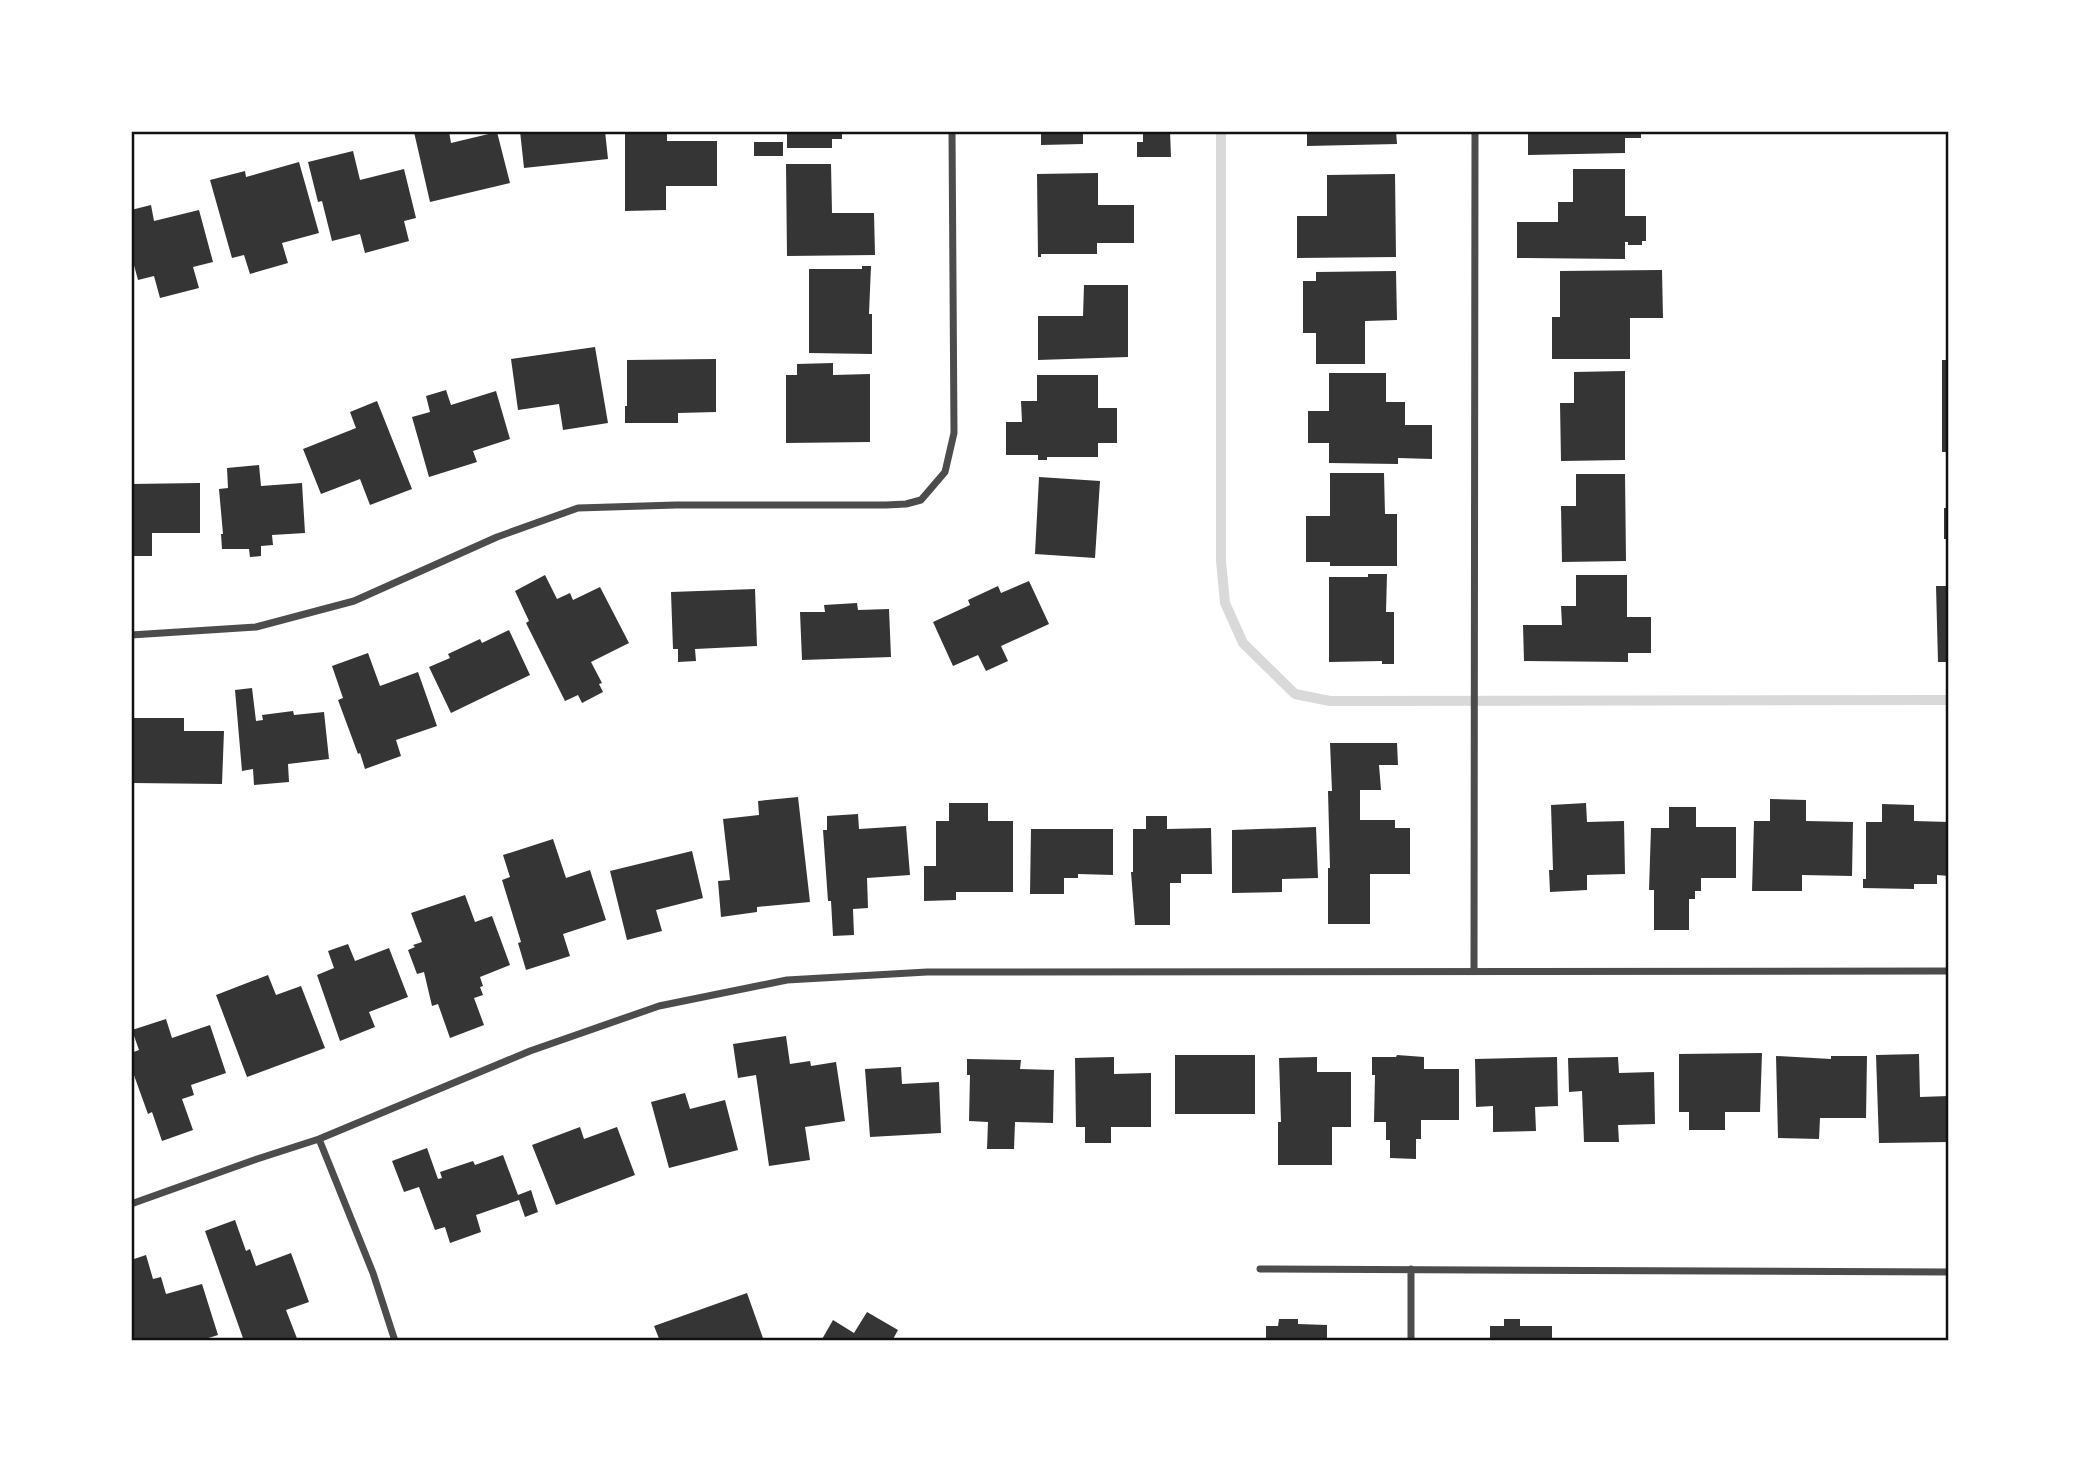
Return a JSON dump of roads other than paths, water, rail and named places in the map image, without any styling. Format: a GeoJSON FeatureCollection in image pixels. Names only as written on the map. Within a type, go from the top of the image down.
{"type":"FeatureCollection","features":[{"type":"Feature","properties":{"kind":"street"},"geometry":{"type":"LineString","coordinates":[[131,635],[256,627],[354,601],[497,537],[578,508],[886,505],[921,500],[944,472],[954,433],[952,131]]}},
{"type":"Feature","properties":{"kind":"street"},"geometry":{"type":"LineString","coordinates":[[1475,131],[1475,971]]}},
{"type":"Feature","properties":{"kind":"street"},"geometry":{"type":"LineString","coordinates":[[131,1204],[257,1158],[320,1139],[530,1051],[659,1006],[788,980],[927,972],[1949,971]]}},
{"type":"Feature","properties":{"kind":"street"},"geometry":{"type":"LineString","coordinates":[[320,1139],[373,1273],[396,1341]]}},
{"type":"Feature","properties":{"kind":"street"},"geometry":{"type":"LineString","coordinates":[[1260,1269],[1949,1272]]}},
{"type":"Feature","properties":{"kind":"street"},"geometry":{"type":"LineString","coordinates":[[1411,1269],[1411,1341]]}},
{"type":"Feature","properties":{"kind":"waterway"},"geometry":{"type":"LineString","coordinates":[[1221,131],[1221,561],[1225,603],[1243,643],[1295,694],[1330,701],[1949,700]]}}]}
